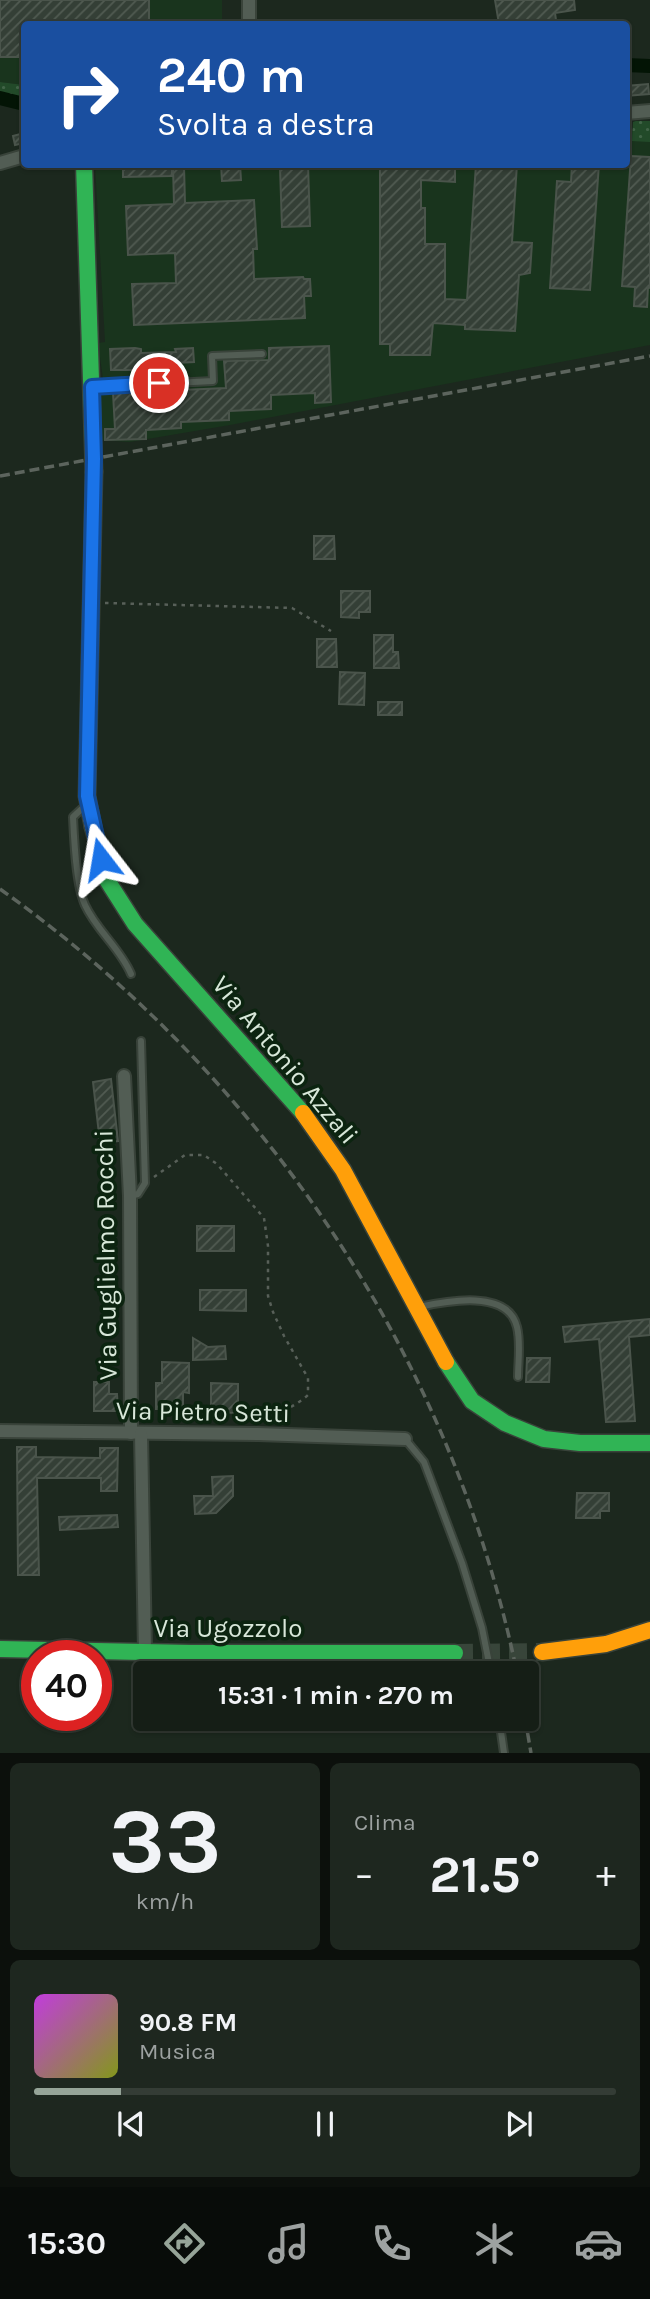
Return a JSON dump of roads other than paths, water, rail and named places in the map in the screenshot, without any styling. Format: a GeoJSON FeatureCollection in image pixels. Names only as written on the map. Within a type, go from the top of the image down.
{"type":"FeatureCollection","features":[{"type":"Feature","properties":{"kind":"street"},"geometry":{"type":"LineString","coordinates":[[249,0],[249,21]]}},
{"type":"Feature","properties":{"kind":"street"},"geometry":{"type":"LineString","coordinates":[[630,113],[650,111]]}},
{"type":"Feature","properties":{"kind":"street"},"geometry":{"type":"LineString","coordinates":[[0,163],[21,157]]}},
{"type":"Feature","properties":{"kind":"street","name":"Via Antonio Azzali"},"geometry":{"type":"LineString","coordinates":[[83,168],[94,459],[88,803],[107,880],[135,924],[304,1114],[344,1170],[450,1370],[472,1401],[505,1423],[544,1438],[580,1443],[650,1444]]}},
{"type":"Feature","properties":{"kind":"street","name":"Via Guglielmo Rocchi"},"geometry":{"type":"LineString","coordinates":[[124,1076],[145,1652]]}},
{"type":"Feature","properties":{"kind":"street","name":"Via Pietro Setti"},"geometry":{"type":"LineString","coordinates":[[0,1431],[405,1439]]}},
{"type":"Feature","properties":{"kind":"street"},"geometry":{"type":"LineString","coordinates":[[542,1652],[606,1644],[650,1630]]}},
{"type":"Feature","properties":{"kind":"street","name":"Via Ugozzolo"},"geometry":{"type":"LineString","coordinates":[[0,1649],[456,1653]]}},
{"type":"Feature","properties":{"kind":"lane"},"geometry":{"type":"LineString","coordinates":[[92,387],[213,381],[212,356],[262,354]]}},
{"type":"Feature","properties":{"kind":"lane"},"geometry":{"type":"LineString","coordinates":[[88,803],[73,817],[75,855],[84,903],[98,927],[115,945],[131,974]]}},
{"type":"Feature","properties":{"kind":"lane"},"geometry":{"type":"LineString","coordinates":[[130,1196],[138,1194],[145,1183],[141,1041]]}},
{"type":"Feature","properties":{"kind":"lane"},"geometry":{"type":"LineString","coordinates":[[417,1307],[449,1301],[488,1301],[512,1314],[518,1328],[518,1377]]}},
{"type":"Feature","properties":{"kind":"lane"},"geometry":{"type":"LineString","coordinates":[[405,1439],[424,1462],[462,1563],[482,1628],[489,1661]]}},
{"type":"Feature","properties":{"kind":"lane"},"geometry":{"type":"LineString","coordinates":[[501,1731],[504,1753]]}},
{"type":"Feature","properties":{"kind":"waterway"},"geometry":{"type":"LineString","coordinates":[[630,65],[650,66]]}},
{"type":"Feature","properties":{"kind":"waterway"},"geometry":{"type":"LineString","coordinates":[[0,98],[21,103]]}},
{"type":"Feature","properties":{"kind":"tunnel"},"geometry":{"type":"LineString","coordinates":[[455,1653],[542,1652]]}},
{"type":"Feature","properties":{"kind":"railway"},"geometry":{"type":"LineString","coordinates":[[0,476],[650,356]]}},
{"type":"Feature","properties":{"kind":"railway"},"geometry":{"type":"LineString","coordinates":[[0,889],[95,963],[182,1046],[262,1135],[332,1232],[394,1335],[446,1443],[487,1556],[514,1661]]}},
{"type":"Feature","properties":{"kind":"railway"},"geometry":{"type":"LineString","coordinates":[[527,1731],[531,1753]]}}]}
